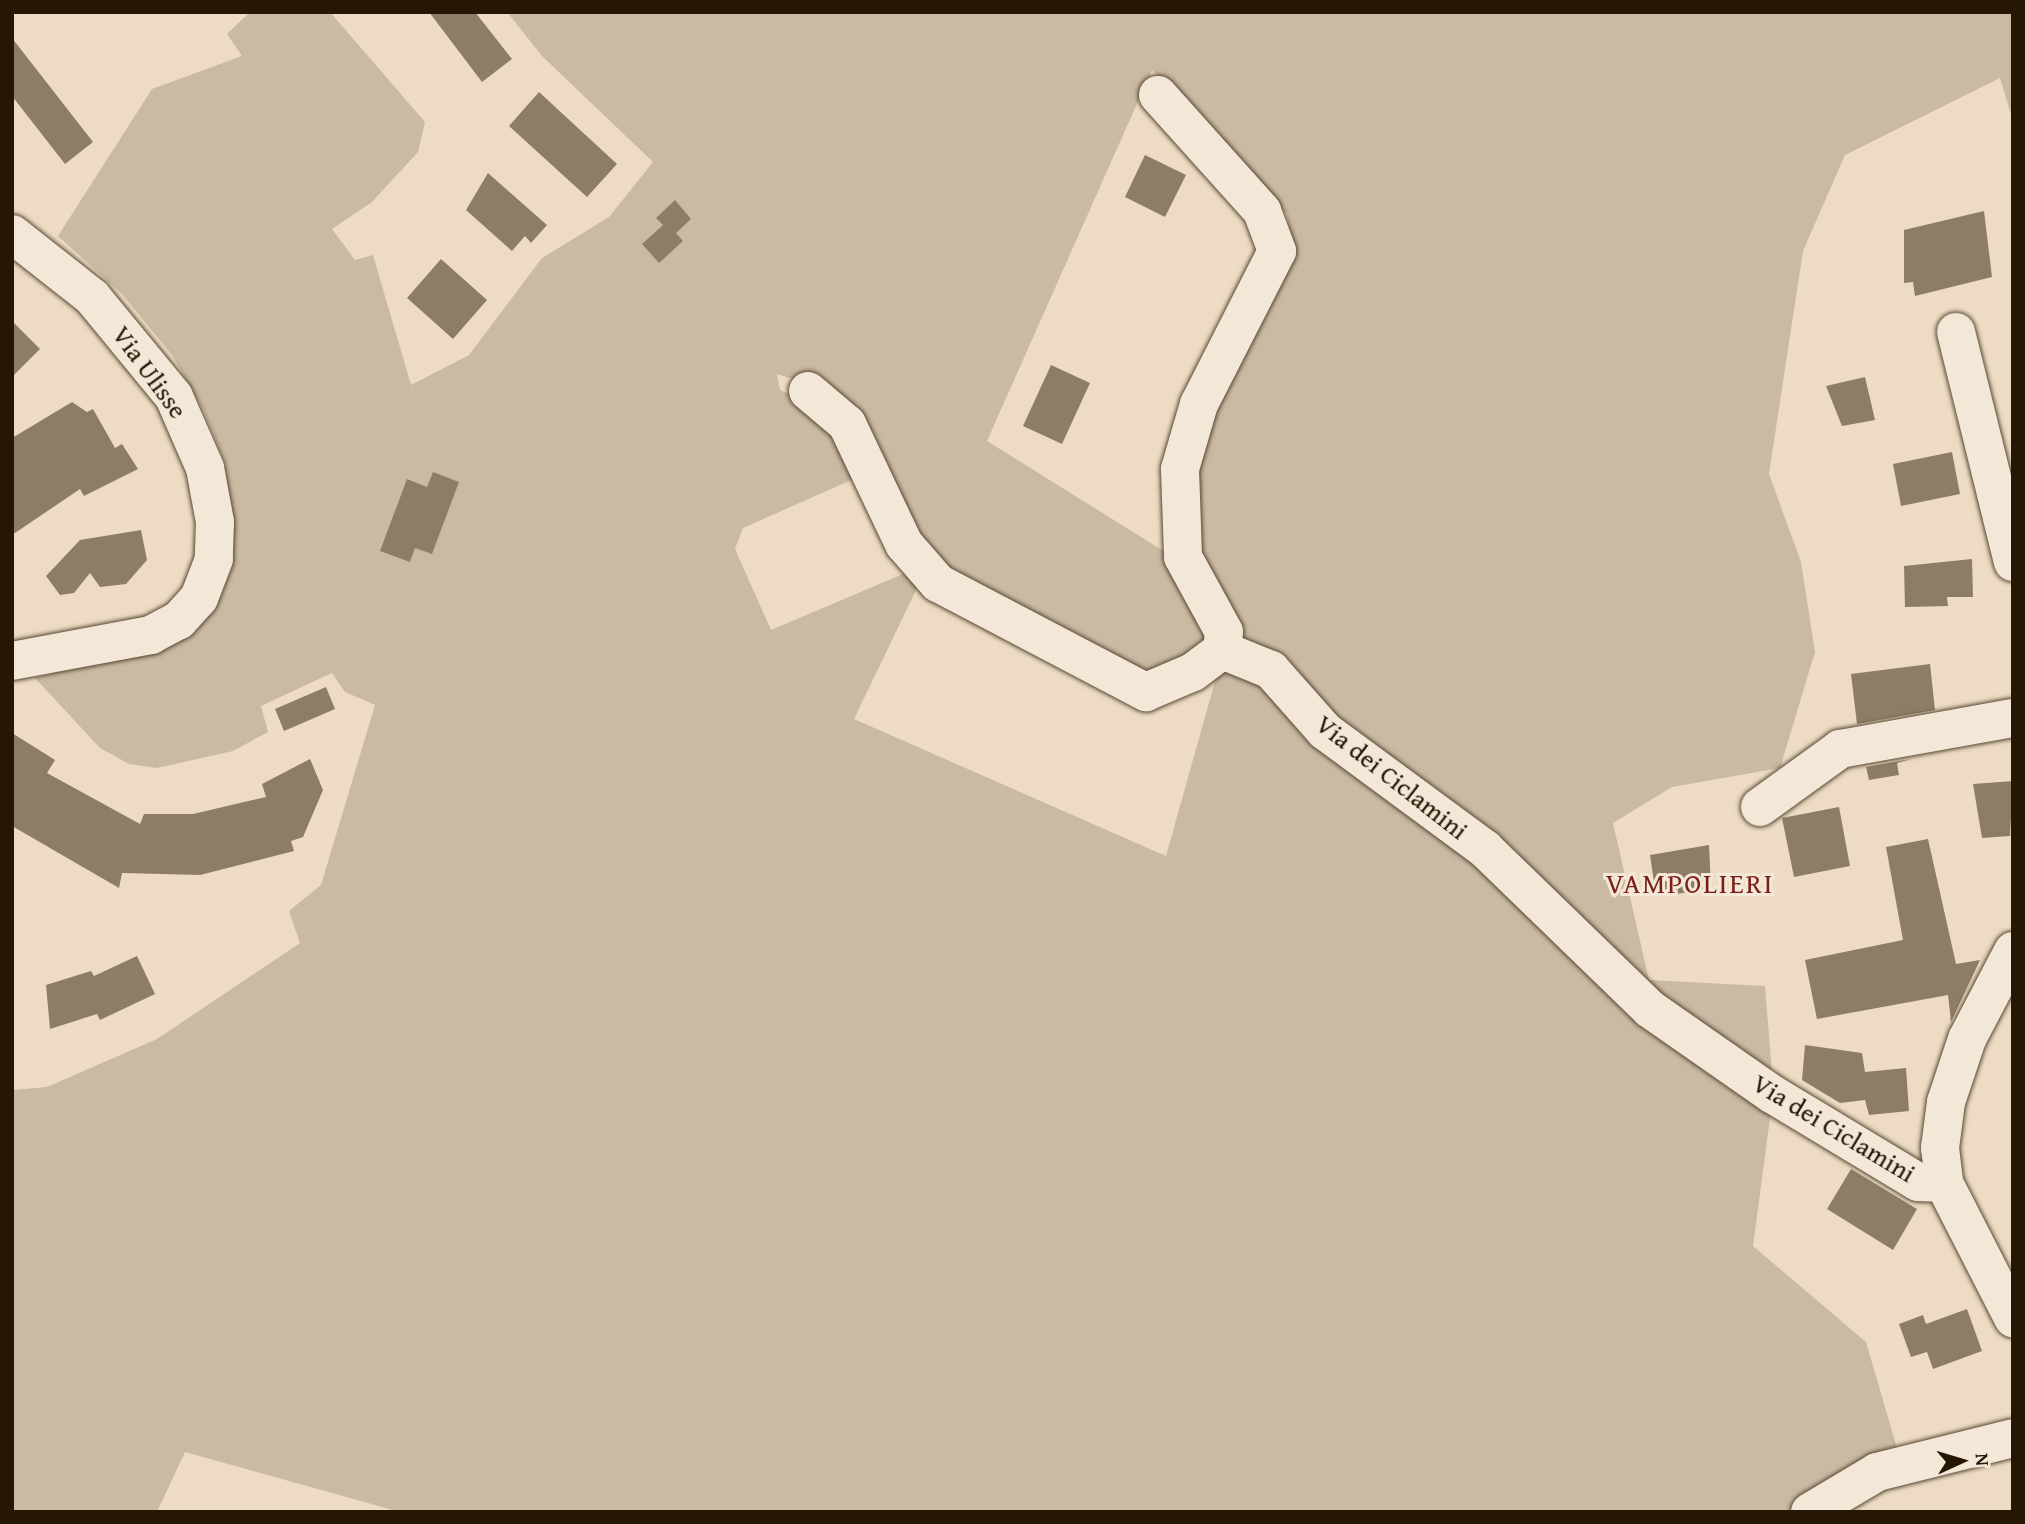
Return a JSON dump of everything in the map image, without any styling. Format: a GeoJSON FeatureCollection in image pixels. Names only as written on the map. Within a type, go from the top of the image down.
{"type":"FeatureCollection","features":[{"type":"Feature","properties":{"kind":"street"},"geometry":{"type":"LineString","coordinates":[[808,391],[847,424],[904,544],[939,583],[1146,692],[1193,673],[1222,650],[1224,632],[1183,557],[1180,469],[1199,404],[1277,251],[1262,211],[1158,95]]}},
{"type":"Feature","properties":{"kind":"street","name":"Via Ulisse"},"geometry":{"type":"LineString","coordinates":[[12,234],[92,297],[174,397],[205,468],[215,522],[214,559],[199,598],[179,620],[151,635],[12,661]]}},
{"type":"Feature","properties":{"kind":"street"},"geometry":{"type":"LineString","coordinates":[[1956,332],[2013,562]]}},
{"type":"Feature","properties":{"kind":"street","name":"Via dei Ciclamini"},"geometry":{"type":"LineString","coordinates":[[1222,650],[1271,670],[1325,731],[1485,849],[1650,1009],[1772,1094],[1918,1182],[1944,1183]]}},
{"type":"Feature","properties":{"kind":"street"},"geometry":{"type":"LineString","coordinates":[[1760,807],[1840,749],[2013,718]]}},
{"type":"Feature","properties":{"kind":"street"},"geometry":{"type":"LineString","coordinates":[[2013,951],[1967,1040],[1946,1102],[1944,1183],[2013,1318]]}},
{"type":"Feature","properties":{"kind":"street"},"geometry":{"type":"LineString","coordinates":[[1811,1512],[1877,1472],[2013,1438]]}},
{"type":"Feature","properties":{"kind":"shaded area"},"geometry":{"type":"Polygon","coordinates":[[[250,12],[330,12],[425,122],[418,152],[372,202],[332,229],[355,260],[373,255],[411,385],[469,355],[542,258],[609,217],[653,162],[542,56],[507,12],[2013,12],[2013,121],[2000,78],[1845,155],[1803,251],[1769,474],[1801,562],[1815,652],[1780,768],[1672,787],[1613,823],[1649,980],[1765,986],[1773,1085],[1649,999],[1236,631],[1198,548],[1199,462],[1218,399],[1293,248],[1287,214],[1152,70],[987,441],[1170,555],[1211,629],[1190,662],[1151,684],[938,575],[831,391],[777,374],[780,390],[815,405],[865,474],[743,528],[735,549],[771,630],[903,574],[920,582],[854,719],[1166,856],[1219,667],[1236,661],[1772,1103],[1753,1246],[1866,1342],[1897,1448],[1785,1512],[400,1512],[185,1452],[157,1512],[12,1512],[12,1090],[47,1087],[157,1039],[300,943],[289,911],[321,885],[375,705],[345,692],[332,673],[261,706],[268,732],[233,751],[157,768],[129,764],[100,748],[35,678],[186,637],[217,605],[233,565],[225,462],[203,409],[172,355],[122,294],[58,236],[152,89],[242,56],[227,34],[250,12]]]}},
{"type":"Feature","properties":{"kind":"building"},"geometry":{"type":"Polygon","coordinates":[[[429,12],[475,12],[512,59],[482,82],[429,12]]]}},
{"type":"Feature","properties":{"kind":"building"},"geometry":{"type":"Polygon","coordinates":[[[12,38],[93,142],[65,164],[12,96],[12,38]]]}},
{"type":"Feature","properties":{"kind":"building"},"geometry":{"type":"Polygon","coordinates":[[[539,92],[617,164],[587,197],[509,126],[539,92]]]}},
{"type":"Feature","properties":{"kind":"building"},"geometry":{"type":"Polygon","coordinates":[[[1145,155],[1186,175],[1165,217],[1125,197],[1145,155]]]}},
{"type":"Feature","properties":{"kind":"building"},"geometry":{"type":"Polygon","coordinates":[[[488,173],[547,225],[531,243],[525,236],[512,251],[466,210],[488,173]]]}},
{"type":"Feature","properties":{"kind":"building"},"geometry":{"type":"Polygon","coordinates":[[[675,200],[691,219],[676,233],[683,241],[659,263],[642,244],[663,225],[656,218],[675,200]]]}},
{"type":"Feature","properties":{"kind":"building"},"geometry":{"type":"Polygon","coordinates":[[[1984,211],[1992,277],[1915,296],[1913,282],[1904,283],[1904,230],[1984,211]]]}},
{"type":"Feature","properties":{"kind":"building"},"geometry":{"type":"Polygon","coordinates":[[[441,259],[487,300],[453,339],[407,298],[441,259]]]}},
{"type":"Feature","properties":{"kind":"building"},"geometry":{"type":"Polygon","coordinates":[[[12,321],[40,349],[12,377],[12,321]]]}},
{"type":"Feature","properties":{"kind":"building"},"geometry":{"type":"Polygon","coordinates":[[[1051,365],[1090,383],[1062,444],[1023,426],[1051,365]]]}},
{"type":"Feature","properties":{"kind":"building"},"geometry":{"type":"Polygon","coordinates":[[[1865,377],[1875,420],[1842,426],[1826,386],[1865,377]]]}},
{"type":"Feature","properties":{"kind":"building"},"geometry":{"type":"Polygon","coordinates":[[[72,402],[87,412],[93,409],[115,448],[122,444],[138,469],[84,496],[80,489],[12,535],[12,438],[72,402]]]}},
{"type":"Feature","properties":{"kind":"building"},"geometry":{"type":"Polygon","coordinates":[[[1952,452],[1960,494],[1901,506],[1893,464],[1952,452]]]}},
{"type":"Feature","properties":{"kind":"building"},"geometry":{"type":"Polygon","coordinates":[[[433,472],[459,482],[432,554],[415,548],[410,562],[380,551],[407,479],[427,487],[433,472]]]}},
{"type":"Feature","properties":{"kind":"building"},"geometry":{"type":"Polygon","coordinates":[[[141,530],[147,560],[126,584],[100,587],[90,573],[74,593],[60,595],[46,576],[80,540],[141,530]]]}},
{"type":"Feature","properties":{"kind":"building"},"geometry":{"type":"Polygon","coordinates":[[[1972,559],[1973,597],[1947,597],[1948,606],[1905,607],[1904,566],[1972,559]]]}},
{"type":"Feature","properties":{"kind":"building"},"geometry":{"type":"Polygon","coordinates":[[[1930,664],[1935,710],[1857,724],[1851,674],[1930,664]]]}},
{"type":"Feature","properties":{"kind":"building"},"geometry":{"type":"Polygon","coordinates":[[[326,687],[335,709],[284,731],[275,709],[326,687]]]}},
{"type":"Feature","properties":{"kind":"building"},"geometry":{"type":"Polygon","coordinates":[[[12,733],[55,760],[47,773],[140,824],[144,814],[193,814],[266,797],[262,784],[310,759],[323,790],[303,837],[291,841],[294,851],[200,875],[122,873],[119,888],[12,826],[12,733]]]}},
{"type":"Feature","properties":{"kind":"building"},"geometry":{"type":"Polygon","coordinates":[[[1911,759],[1897,763],[1899,775],[1869,780],[1866,767],[1911,759]]]}},
{"type":"Feature","properties":{"kind":"building"},"geometry":{"type":"Polygon","coordinates":[[[2013,781],[2010,836],[1982,838],[1973,784],[2013,781]]]}},
{"type":"Feature","properties":{"kind":"building"},"geometry":{"type":"Polygon","coordinates":[[[1839,807],[1850,866],[1794,877],[1782,818],[1839,807]]]}},
{"type":"Feature","properties":{"kind":"building"},"geometry":{"type":"Polygon","coordinates":[[[1928,839],[1956,964],[1980,960],[1951,1022],[1948,995],[1817,1019],[1805,960],[1903,940],[1886,847],[1928,839]]]}},
{"type":"Feature","properties":{"kind":"building"},"geometry":{"type":"Polygon","coordinates":[[[1709,845],[1711,888],[1665,896],[1663,880],[1654,882],[1650,855],[1709,845]]]}},
{"type":"Feature","properties":{"kind":"building"},"geometry":{"type":"Polygon","coordinates":[[[137,956],[155,994],[100,1020],[97,1014],[50,1029],[46,985],[91,971],[94,976],[137,956]]]}},
{"type":"Feature","properties":{"kind":"building"},"geometry":{"type":"Polygon","coordinates":[[[1805,1045],[1862,1053],[1865,1072],[1906,1068],[1909,1111],[1869,1115],[1865,1100],[1840,1103],[1802,1080],[1805,1045]]]}},
{"type":"Feature","properties":{"kind":"building"},"geometry":{"type":"Polygon","coordinates":[[[1851,1169],[1917,1209],[1893,1250],[1827,1209],[1851,1169]]]}},
{"type":"Feature","properties":{"kind":"building"},"geometry":{"type":"Polygon","coordinates":[[[1967,1309],[1982,1351],[1933,1369],[1927,1352],[1911,1357],[1899,1324],[1923,1315],[1926,1324],[1967,1309]]]}},
{"type":"Feature","properties":{"kind":"district","name":"VAMPOLIERI"},"geometry":{"type":"Point","coordinates":[1690,883]}}]}
